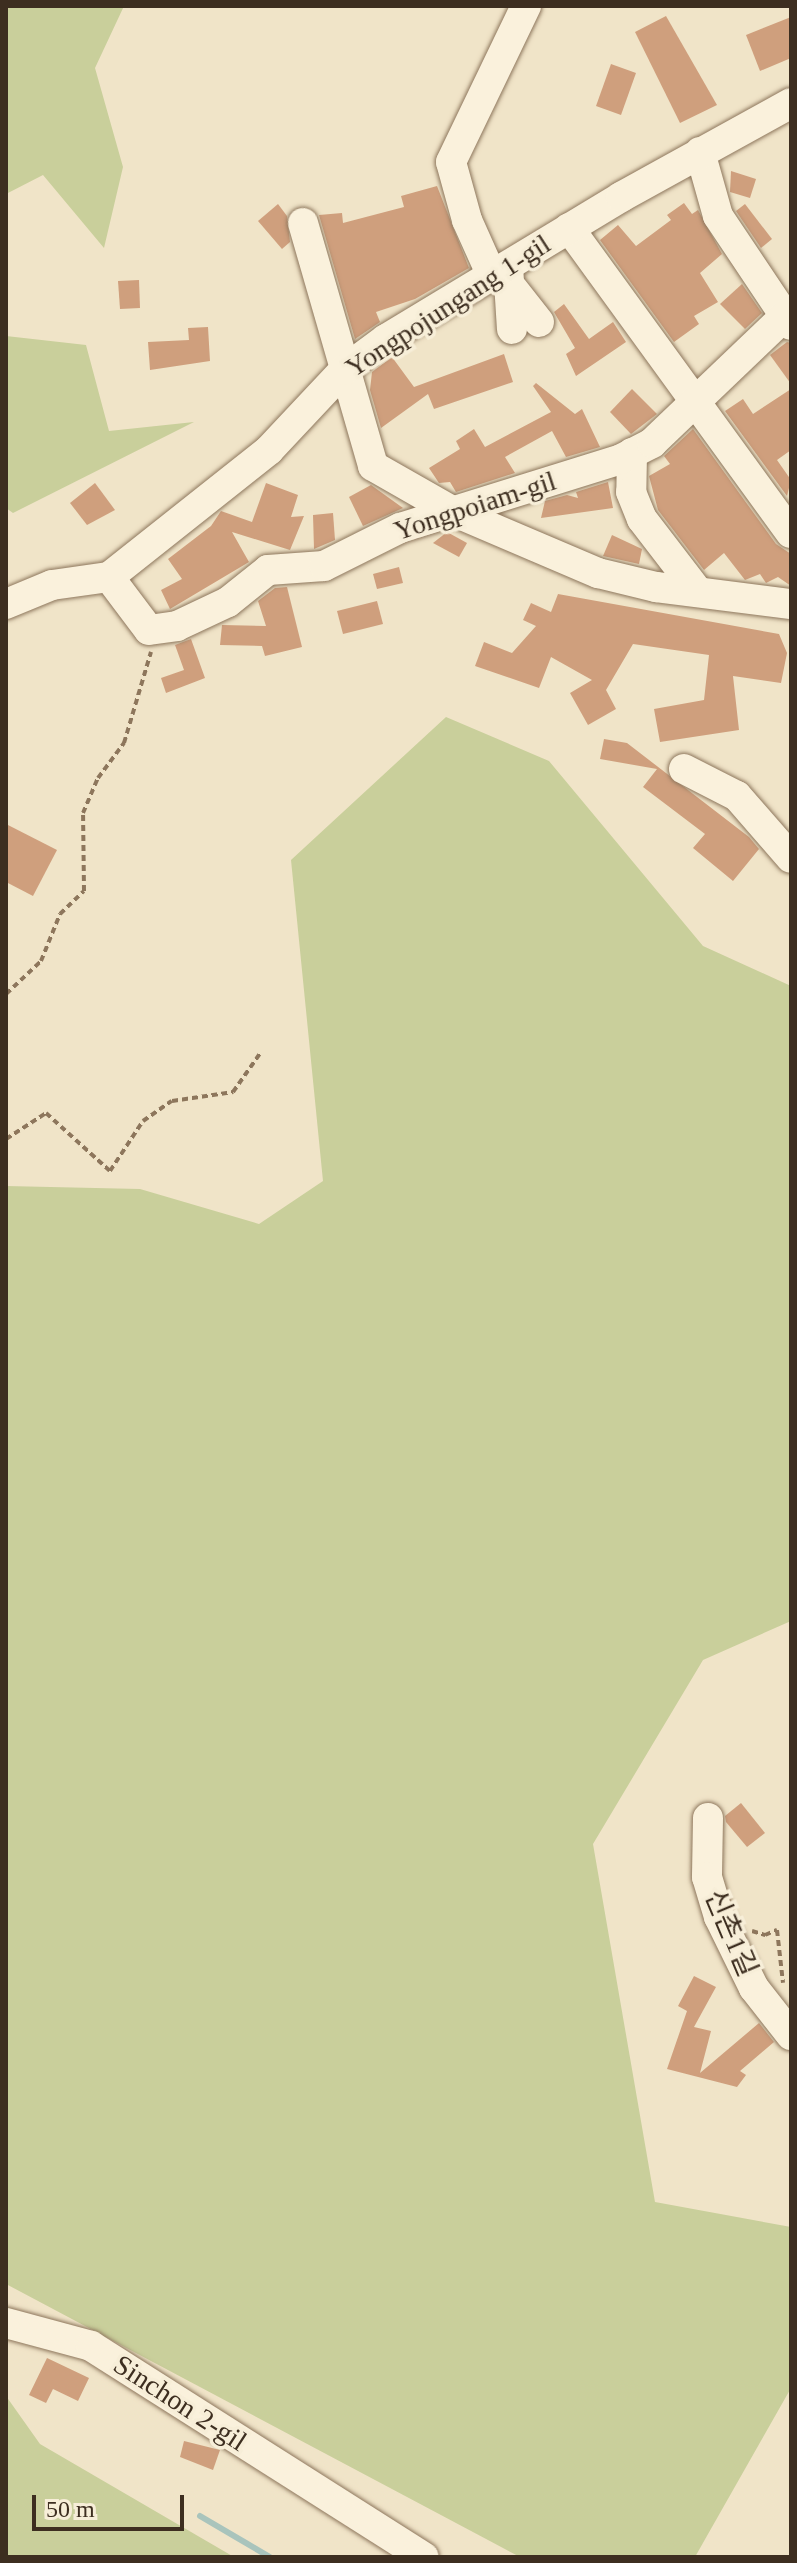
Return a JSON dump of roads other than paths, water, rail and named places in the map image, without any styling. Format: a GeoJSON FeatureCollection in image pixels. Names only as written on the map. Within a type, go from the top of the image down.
{"type":"FeatureCollection","features":[{"type":"Feature","properties":{"kind":"street"},"geometry":{"type":"LineString","coordinates":[[526,6],[451,162],[467,220],[505,277],[526,325]]}},
{"type":"Feature","properties":{"kind":"street","name":"Yongpojungang 1-gil"},"geometry":{"type":"LineString","coordinates":[[109,577],[269,450],[344,370],[505,277],[569,228],[791,103]]}},
{"type":"Feature","properties":{"kind":"street","name":"Yongpoiam-gil"},"geometry":{"type":"LineString","coordinates":[[109,577],[149,630],[177,626],[228,602],[268,570],[324,566],[400,528],[632,453],[652,443],[696,398],[789,317],[718,216],[700,152]]}},
{"type":"Feature","properties":{"kind":"street"},"geometry":{"type":"LineString","coordinates":[[303,223],[373,466],[450,510],[598,573],[698,592],[791,604]]}},
{"type":"Feature","properties":{"kind":"street"},"geometry":{"type":"LineString","coordinates":[[569,228],[787,520]]}},
{"type":"Feature","properties":{"kind":"street"},"geometry":{"type":"LineString","coordinates":[[632,453],[631,492],[642,519],[698,592]]}},
{"type":"Feature","properties":{"kind":"street"},"geometry":{"type":"LineString","coordinates":[[6,604],[52,585],[109,577]]}},
{"type":"Feature","properties":{"kind":"street"},"geometry":{"type":"LineString","coordinates":[[684,769],[737,796],[791,858]]}},
{"type":"Feature","properties":{"kind":"street","name":"신촌1길"},"geometry":{"type":"LineString","coordinates":[[708,1818],[707,1877],[719,1917],[754,1988],[791,2035]]}},
{"type":"Feature","properties":{"kind":"street","name":"Sinchon 2-gil"},"geometry":{"type":"LineString","coordinates":[[6,2323],[91,2346],[424,2557]]}},
{"type":"Feature","properties":{"kind":"waterway"},"geometry":{"type":"LineString","coordinates":[[200,2516],[270,2557]]}}]}
